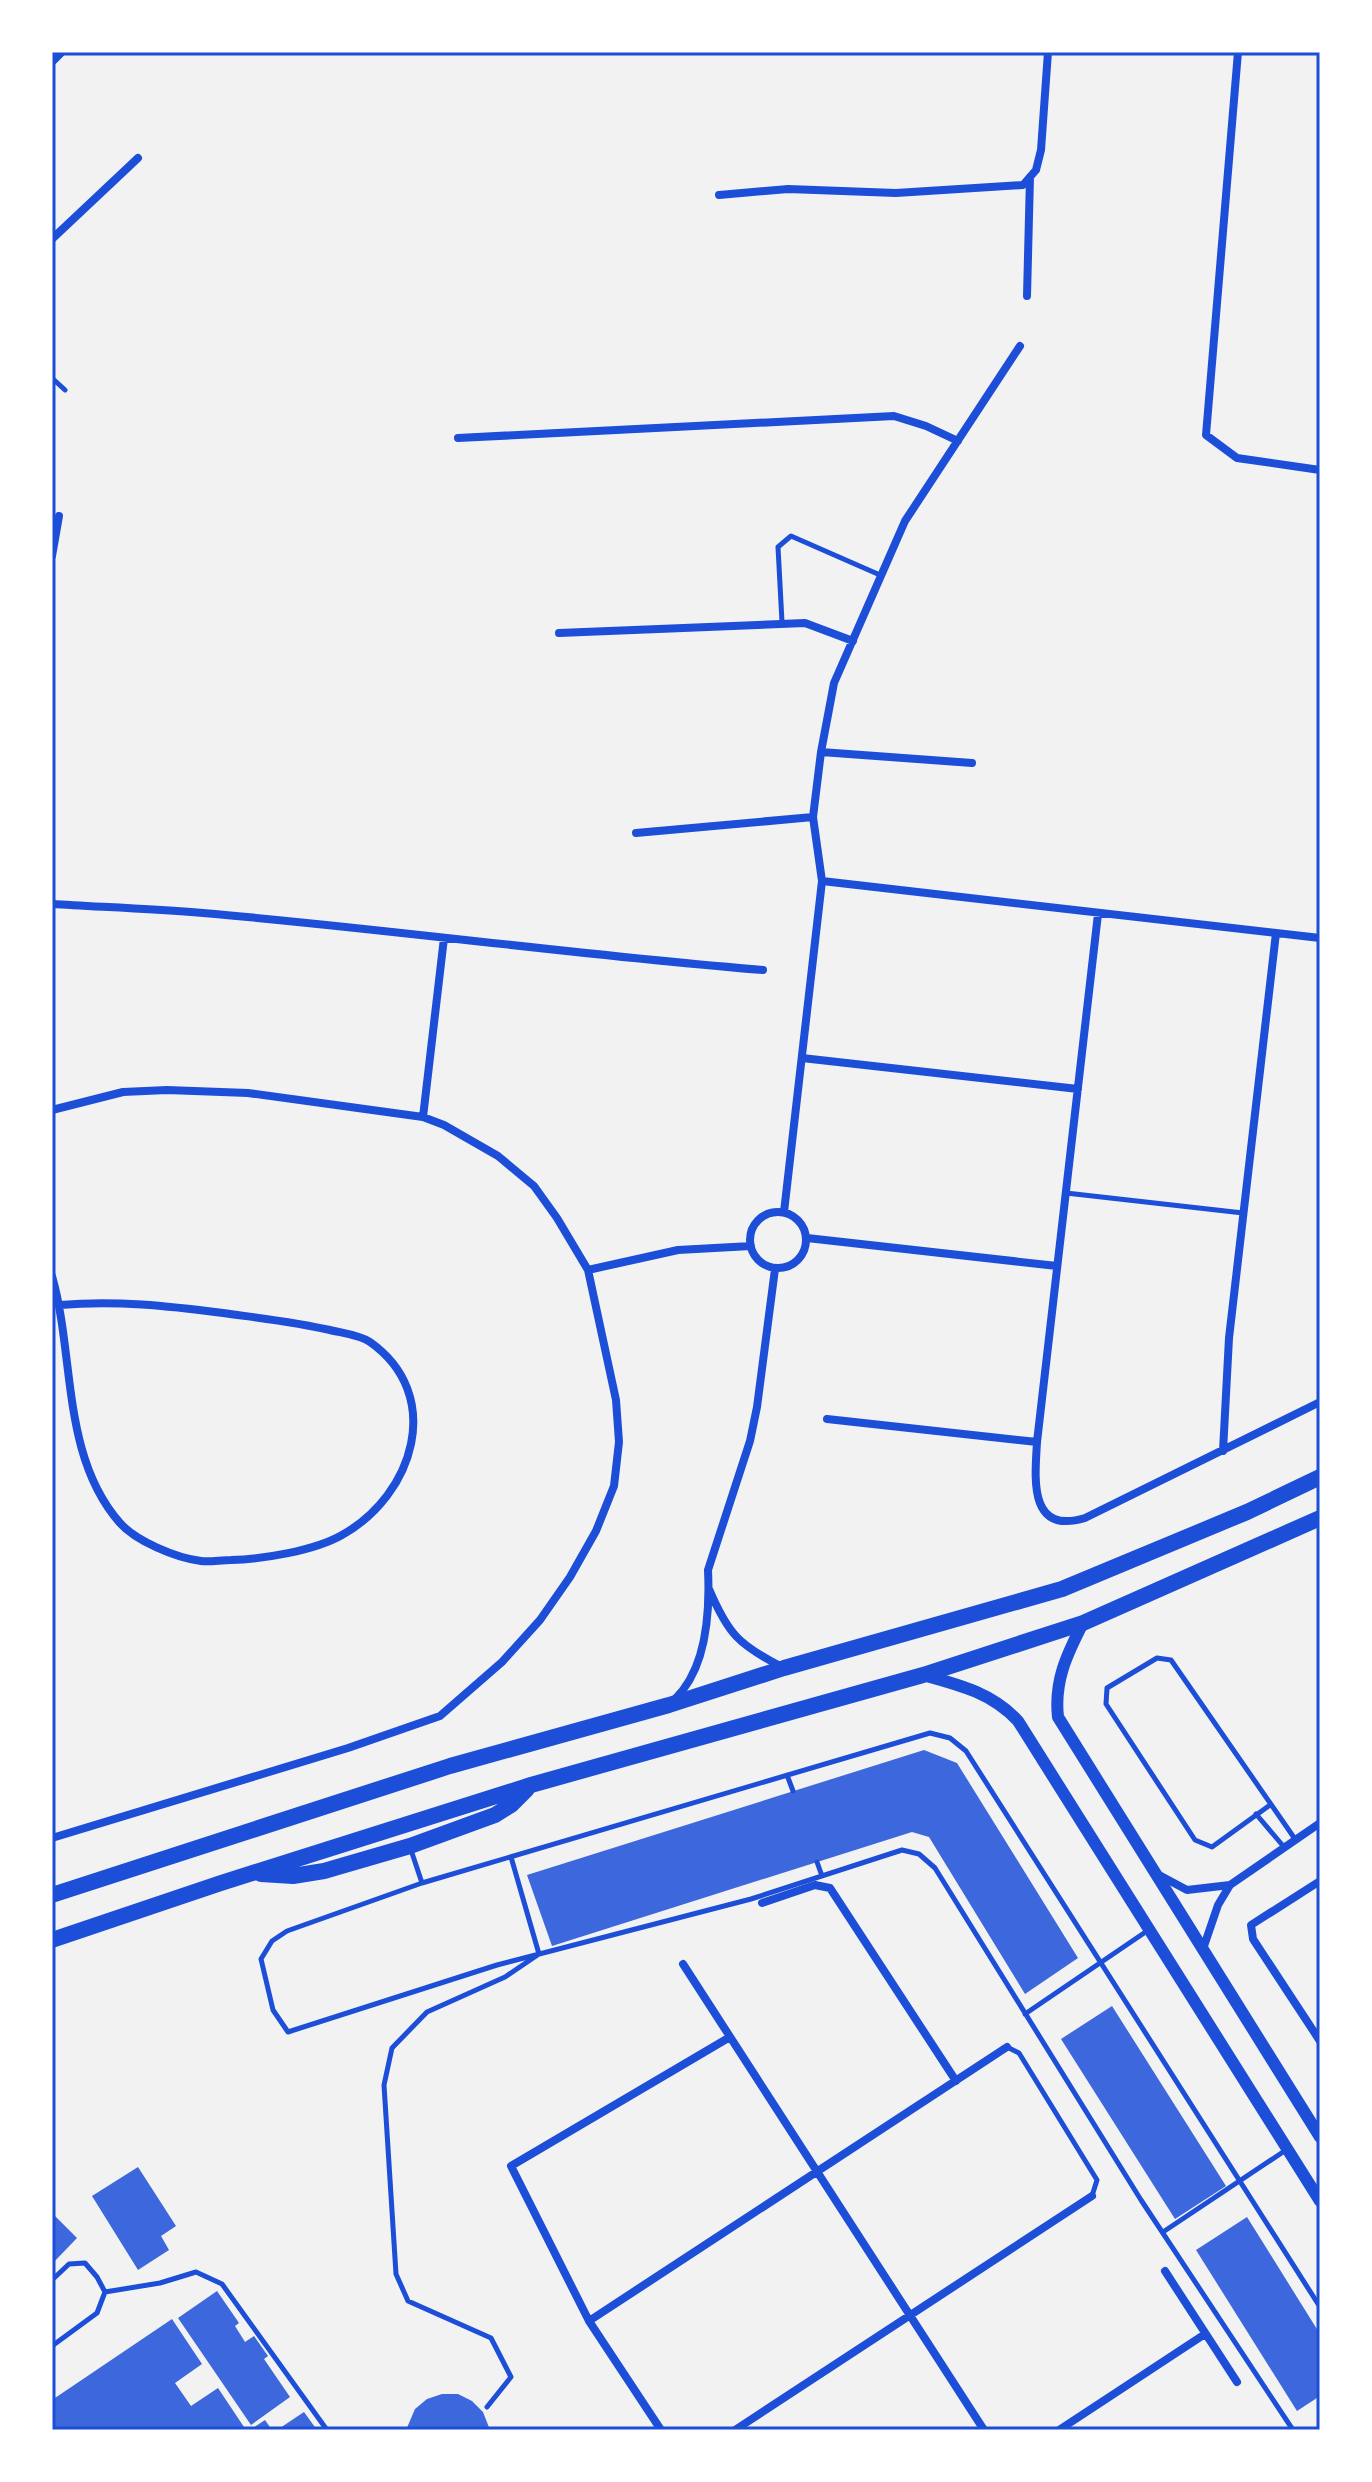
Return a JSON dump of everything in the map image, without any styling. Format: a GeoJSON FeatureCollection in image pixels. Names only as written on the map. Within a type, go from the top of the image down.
{"type":"FeatureCollection","features":[{"type":"Feature","properties":{"kind":"highway"},"geometry":{"type":"LineString","coordinates":[[52,1895],[450,1766],[1062,1589],[1247,1512],[1320,1477]]}},
{"type":"Feature","properties":{"kind":"highway"},"geometry":{"type":"LineString","coordinates":[[52,1940],[531,1785],[923,1675],[1083,1623],[1320,1518]]}},
{"type":"Feature","properties":{"kind":"highway"},"geometry":{"type":"LineString","coordinates":[[250,1874],[293,1876],[324,1871],[410,1846],[495,1815],[511,1805],[531,1785]]}},
{"type":"Feature","properties":{"kind":"street"},"geometry":{"type":"LineString","coordinates":[[52,62],[62,52]]}},
{"type":"Feature","properties":{"kind":"street"},"geometry":{"type":"LineString","coordinates":[[719,195],[788,189],[896,193],[1023,185],[1036,170],[1041,150],[1048,52]]}},
{"type":"Feature","properties":{"kind":"street"},"geometry":{"type":"LineString","coordinates":[[1238,52],[1206,435],[1237,458],[1320,470]]}},
{"type":"Feature","properties":{"kind":"street"},"geometry":{"type":"LineString","coordinates":[[52,239],[138,158]]}},
{"type":"Feature","properties":{"kind":"street"},"geometry":{"type":"LineString","coordinates":[[1027,296],[1030,176]]}},
{"type":"Feature","properties":{"kind":"street"},"geometry":{"type":"LineString","coordinates":[[784,1212],[822,881],[813,817],[834,683],[905,521],[1020,346]]}},
{"type":"Feature","properties":{"kind":"street"},"geometry":{"type":"LineString","coordinates":[[458,438],[894,416],[958,441]]}},
{"type":"Feature","properties":{"kind":"street"},"geometry":{"type":"LineString","coordinates":[[52,556],[59,516]]}},
{"type":"Feature","properties":{"kind":"street"},"geometry":{"type":"LineString","coordinates":[[559,633],[782,622],[805,623],[853,641]]}},
{"type":"Feature","properties":{"kind":"street"},"geometry":{"type":"LineString","coordinates":[[821,752],[972,763]]}},
{"type":"Feature","properties":{"kind":"street"},"geometry":{"type":"LineString","coordinates":[[636,833],[813,817]]}},
{"type":"Feature","properties":{"kind":"street"},"geometry":{"type":"LineString","coordinates":[[822,881],[1320,938]]}},
{"type":"Feature","properties":{"kind":"street"},"geometry":{"type":"LineString","coordinates":[[52,904],[202,913],[638,960],[763,970]]}},
{"type":"Feature","properties":{"kind":"street"},"geometry":{"type":"LineString","coordinates":[[1098,914],[1037,1442],[1035,1491],[1038,1502],[1057,1519],[1067,1521],[1094,1515],[1320,1402]]}},
{"type":"Feature","properties":{"kind":"street"},"geometry":{"type":"LineString","coordinates":[[1223,1451],[1229,1338],[1276,933]]}},
{"type":"Feature","properties":{"kind":"street"},"geometry":{"type":"LineString","coordinates":[[423,1117],[444,938]]}},
{"type":"Feature","properties":{"kind":"street"},"geometry":{"type":"LineString","coordinates":[[802,1058],[1078,1089]]}},
{"type":"Feature","properties":{"kind":"street"},"geometry":{"type":"LineString","coordinates":[[52,1110],[123,1092],[248,1093],[423,1117],[444,1125],[498,1156],[534,1186],[588,1270],[616,1400],[619,1442],[614,1486],[596,1531],[570,1577],[540,1620],[502,1662],[440,1716],[348,1748],[52,1838]]}},
{"type":"Feature","properties":{"kind":"street"},"geometry":{"type":"LineString","coordinates":[[784,1212],[798,1220],[807,1238],[799,1259],[791,1266],[775,1269],[757,1259],[751,1246],[753,1228],[767,1214],[784,1212]]}},
{"type":"Feature","properties":{"kind":"street"},"geometry":{"type":"LineString","coordinates":[[807,1238],[1057,1266]]}},
{"type":"Feature","properties":{"kind":"street"},"geometry":{"type":"LineString","coordinates":[[588,1270],[678,1250],[751,1246]]}},
{"type":"Feature","properties":{"kind":"street"},"geometry":{"type":"LineString","coordinates":[[669,1705],[687,1687],[697,1669],[702,1650],[709,1589],[708,1570],[753,1430],[775,1269]]}},
{"type":"Feature","properties":{"kind":"street"},"geometry":{"type":"LineString","coordinates":[[52,1276],[60,1305],[73,1402],[94,1485],[121,1524],[151,1545],[199,1561],[242,1559],[300,1550],[342,1535],[385,1502],[406,1469],[414,1436],[411,1400],[395,1363],[367,1340],[298,1323],[166,1306],[97,1302],[60,1305]]}},
{"type":"Feature","properties":{"kind":"street"},"geometry":{"type":"LineString","coordinates":[[827,1419],[1037,1442]]}},
{"type":"Feature","properties":{"kind":"street"},"geometry":{"type":"LineString","coordinates":[[709,1589],[730,1631],[745,1646],[784,1668]]}},
{"type":"Feature","properties":{"kind":"street"},"geometry":{"type":"LineString","coordinates":[[1083,1623],[1060,1676],[1056,1696],[1058,1717],[1319,2133]]}},
{"type":"Feature","properties":{"kind":"street"},"geometry":{"type":"LineString","coordinates":[[923,1675],[986,1695],[1006,1708],[1018,1721],[1320,2201]]}},
{"type":"Feature","properties":{"kind":"street"},"geometry":{"type":"LineString","coordinates":[[1203,1949],[1218,1905],[1230,1885],[1320,1823]]}},
{"type":"Feature","properties":{"kind":"street"},"geometry":{"type":"LineString","coordinates":[[1156,1873],[1187,1890],[1230,1885]]}},
{"type":"Feature","properties":{"kind":"street"},"geometry":{"type":"LineString","coordinates":[[1320,1881],[1251,1925],[1253,1939],[1320,2041]]}},
{"type":"Feature","properties":{"kind":"street"},"geometry":{"type":"LineString","coordinates":[[762,1903],[815,1885],[830,1888],[956,2081]]}},
{"type":"Feature","properties":{"kind":"street"},"geometry":{"type":"LineString","coordinates":[[683,1964],[984,2430]]}},
{"type":"Feature","properties":{"kind":"street"},"geometry":{"type":"LineString","coordinates":[[661,2430],[589,2321],[511,2166],[730,2037]]}},
{"type":"Feature","properties":{"kind":"street"},"geometry":{"type":"LineString","coordinates":[[589,2321],[1007,2047]]}},
{"type":"Feature","properties":{"kind":"street"},"geometry":{"type":"LineString","coordinates":[[735,2430],[1092,2196]]}},
{"type":"Feature","properties":{"kind":"street"},"geometry":{"type":"LineString","coordinates":[[1165,2271],[1237,2382]]}},
{"type":"Feature","properties":{"kind":"street"},"geometry":{"type":"LineString","coordinates":[[1059,2430],[1205,2334]]}},
{"type":"Feature","properties":{"kind":"lane"},"geometry":{"type":"LineString","coordinates":[[52,378],[65,390]]}},
{"type":"Feature","properties":{"kind":"lane"},"geometry":{"type":"LineString","coordinates":[[782,622],[778,547],[791,536],[881,575]]}},
{"type":"Feature","properties":{"kind":"lane"},"geometry":{"type":"LineString","coordinates":[[1066,1193],[1244,1213]]}},
{"type":"Feature","properties":{"kind":"lane"},"geometry":{"type":"LineString","coordinates":[[1270,1805],[1212,1847],[1195,1840],[1106,1704],[1107,1688],[1157,1658],[1171,1660],[1295,1840]]}},
{"type":"Feature","properties":{"kind":"lane"},"geometry":{"type":"LineString","coordinates":[[1293,2430],[1141,2200],[935,1868],[919,1854],[902,1850],[751,1899],[539,1954],[288,2032],[273,2010],[261,1959],[272,1941],[287,1931],[422,1883],[930,1733],[950,1738],[966,1751],[1320,2307]]}},
{"type":"Feature","properties":{"kind":"lane"},"geometry":{"type":"LineString","coordinates":[[787,1775],[793,1791]]}},
{"type":"Feature","properties":{"kind":"lane"},"geometry":{"type":"LineString","coordinates":[[1256,1814],[1284,1848]]}},
{"type":"Feature","properties":{"kind":"lane"},"geometry":{"type":"LineString","coordinates":[[410,1846],[422,1883]]}},
{"type":"Feature","properties":{"kind":"lane"},"geometry":{"type":"LineString","coordinates":[[511,1857],[539,1954]]}},
{"type":"Feature","properties":{"kind":"lane"},"geometry":{"type":"LineString","coordinates":[[817,1862],[822,1876]]}},
{"type":"Feature","properties":{"kind":"lane"},"geometry":{"type":"LineString","coordinates":[[1025,2014],[1149,1930]]}},
{"type":"Feature","properties":{"kind":"lane"},"geometry":{"type":"LineString","coordinates":[[487,2407],[511,2377],[491,2338],[408,2301],[396,2274],[384,2085],[392,2048],[427,2012],[505,1977],[539,1954]]}},
{"type":"Feature","properties":{"kind":"lane"},"geometry":{"type":"LineString","coordinates":[[1007,2047],[1019,2053],[1097,2180],[1092,2196]]}},
{"type":"Feature","properties":{"kind":"lane"},"geometry":{"type":"LineString","coordinates":[[1163,2232],[1287,2149]]}},
{"type":"Feature","properties":{"kind":"lane"},"geometry":{"type":"LineString","coordinates":[[52,2280],[69,2264],[85,2263],[105,2292],[97,2313],[52,2346]]}},
{"type":"Feature","properties":{"kind":"lane"},"geometry":{"type":"LineString","coordinates":[[105,2292],[160,2283],[196,2272],[222,2284],[327,2430]]}},
{"type":"Feature","properties":{"kind":"building"},"geometry":{"type":"Polygon","coordinates":[[[924,1750],[957,1763],[1078,1958],[1025,1994],[929,1837],[912,1832],[552,1946],[527,1875],[924,1750]]]}},
{"type":"Feature","properties":{"kind":"building"},"geometry":{"type":"Polygon","coordinates":[[[1112,2006],[1226,2186],[1175,2219],[1061,2039],[1112,2006]]]}},
{"type":"Feature","properties":{"kind":"building"},"geometry":{"type":"Polygon","coordinates":[[[138,2167],[176,2226],[161,2236],[169,2250],[138,2270],[92,2196],[138,2167]]]}},
{"type":"Feature","properties":{"kind":"building"},"geometry":{"type":"Polygon","coordinates":[[[52,2213],[77,2238],[52,2264],[52,2213]]]}},
{"type":"Feature","properties":{"kind":"building"},"geometry":{"type":"Polygon","coordinates":[[[1247,2217],[1320,2334],[1320,2396],[1297,2411],[1196,2250],[1247,2217]]]}},
{"type":"Feature","properties":{"kind":"building"},"geometry":{"type":"Polygon","coordinates":[[[217,2291],[239,2323],[235,2326],[245,2342],[254,2336],[268,2356],[264,2359],[290,2397],[251,2425],[178,2318],[217,2291]]]}},
{"type":"Feature","properties":{"kind":"building"},"geometry":{"type":"Polygon","coordinates":[[[172,2319],[202,2364],[175,2383],[191,2406],[218,2388],[246,2430],[52,2430],[52,2400],[172,2319]]]}},
{"type":"Feature","properties":{"kind":"building"},"geometry":{"type":"Polygon","coordinates":[[[442,2394],[458,2394],[472,2401],[483,2412],[490,2430],[406,2430],[415,2409],[427,2399],[442,2394]]]}},
{"type":"Feature","properties":{"kind":"building"},"geometry":{"type":"Polygon","coordinates":[[[304,2412],[317,2430],[277,2430],[304,2412]]]}},
{"type":"Feature","properties":{"kind":"building"},"geometry":{"type":"Polygon","coordinates":[[[265,2420],[272,2430],[250,2430],[265,2420]]]}}]}
